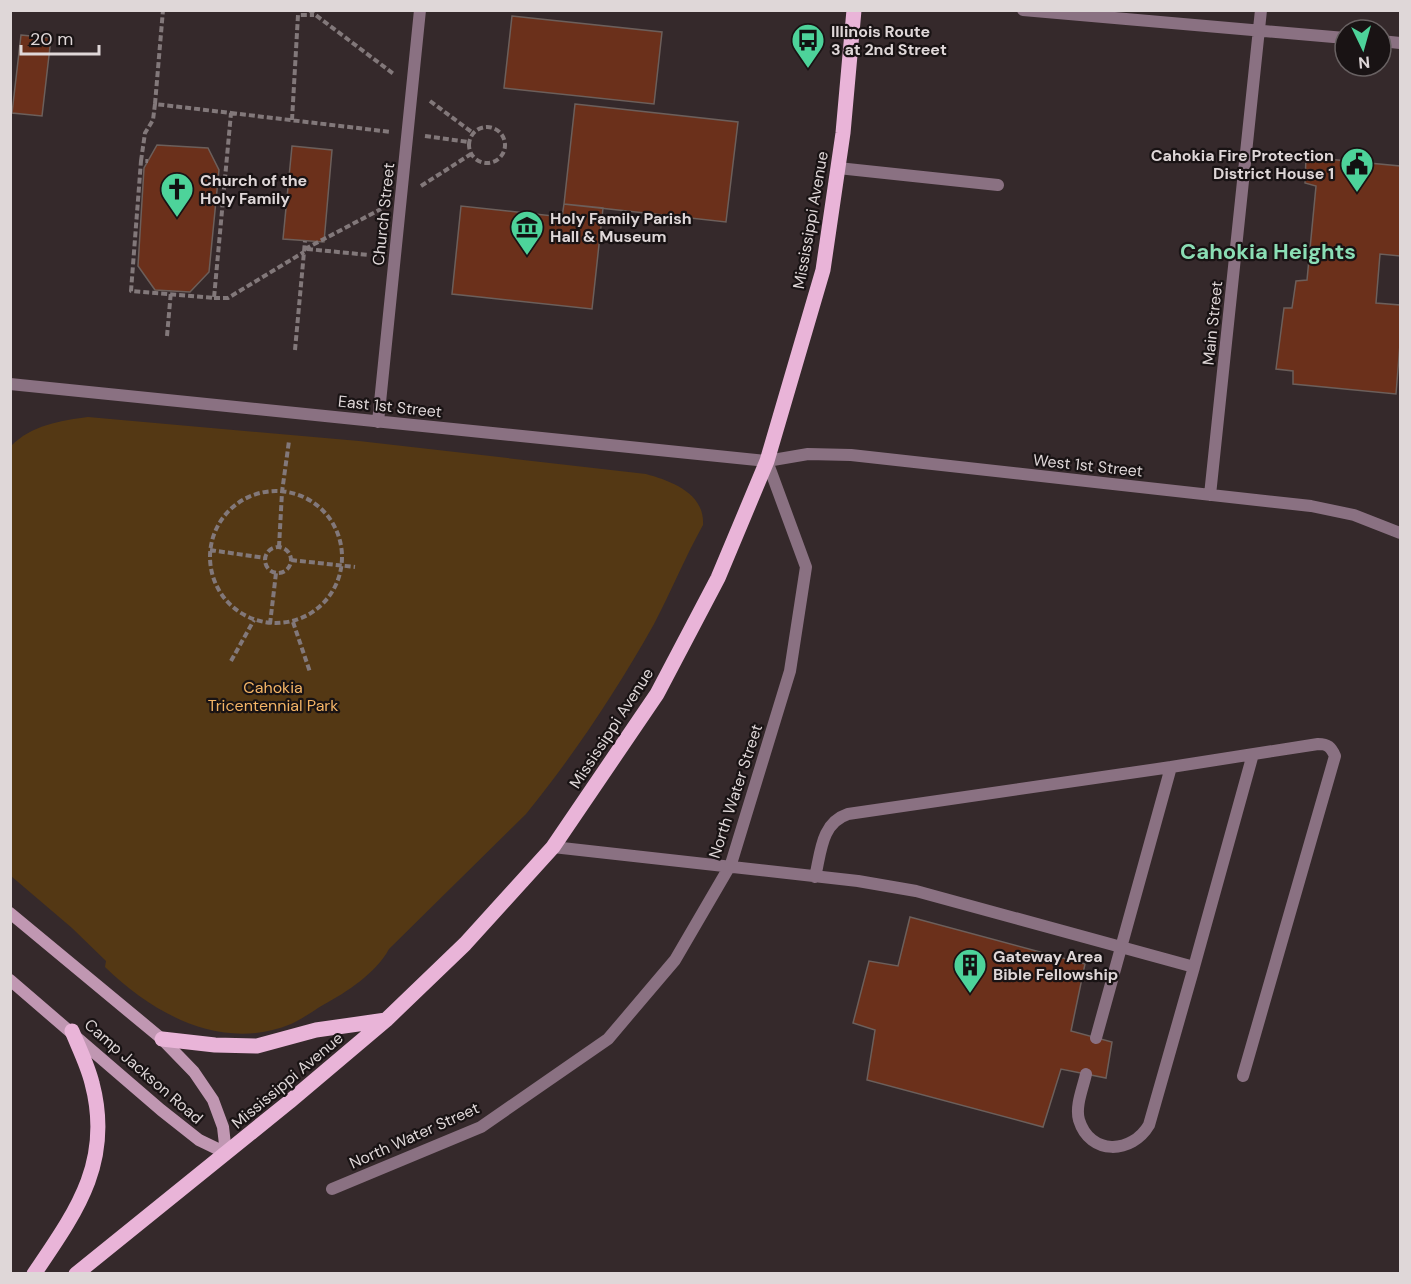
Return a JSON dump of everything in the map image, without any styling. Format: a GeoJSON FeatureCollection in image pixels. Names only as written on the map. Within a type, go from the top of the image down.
{"type":"FeatureCollection","features":[{"type":"Feature","properties":{"kind":"main road","name":"Mississippi Avenue"},"geometry":{"type":"LineString","coordinates":[[76,1274],[386,1020],[465,944],[553,847],[657,694],[718,578],[767,461],[822,270],[838,168],[854,10]]}},
{"type":"Feature","properties":{"kind":"main road","name":"Camp Jackson Road"},"geometry":{"type":"LineString","coordinates":[[10,913],[162,1039],[194,1072],[213,1100],[223,1127],[226,1153]]}},
{"type":"Feature","properties":{"kind":"main road","name":"Camp Jackson Road"},"geometry":{"type":"LineString","coordinates":[[10,980],[199,1140],[226,1153]]}},
{"type":"Feature","properties":{"kind":"main road"},"geometry":{"type":"LineString","coordinates":[[162,1039],[215,1045],[256,1046],[316,1030],[386,1020]]}},
{"type":"Feature","properties":{"kind":"main road"},"geometry":{"type":"LineString","coordinates":[[34,1274],[76,1212],[95,1164],[99,1124],[92,1083],[72,1031]]}},
{"type":"Feature","properties":{"kind":"street","name":"Church Street"},"geometry":{"type":"LineString","coordinates":[[378,422],[420,10]]}},
{"type":"Feature","properties":{"kind":"street"},"geometry":{"type":"LineString","coordinates":[[1023,10],[1333,37]]}},
{"type":"Feature","properties":{"kind":"street","name":"Main Street"},"geometry":{"type":"LineString","coordinates":[[1210,495],[1261,10]]}},
{"type":"Feature","properties":{"kind":"street"},"geometry":{"type":"LineString","coordinates":[[838,168],[998,185]]}},
{"type":"Feature","properties":{"kind":"street","name":"East 1st Street"},"geometry":{"type":"LineString","coordinates":[[10,384],[767,461]]}},
{"type":"Feature","properties":{"kind":"street","name":"West 1st Street"},"geometry":{"type":"LineString","coordinates":[[767,461],[808,454],[851,455],[1311,506],[1354,515],[1401,533]]}},
{"type":"Feature","properties":{"kind":"street","name":"North Water Street"},"geometry":{"type":"LineString","coordinates":[[332,1189],[481,1127],[608,1039],[675,960],[728,869],[790,671],[806,567],[767,461]]}},
{"type":"Feature","properties":{"kind":"street"},"geometry":{"type":"LineString","coordinates":[[815,877],[825,832],[831,823],[848,814],[1326,744],[1332,748],[1335,756],[1243,1076]]}},
{"type":"Feature","properties":{"kind":"street"},"geometry":{"type":"LineString","coordinates":[[1086,1074],[1078,1111],[1086,1134],[1096,1142],[1110,1147],[1124,1146],[1138,1140],[1149,1125],[1253,754]]}},
{"type":"Feature","properties":{"kind":"street"},"geometry":{"type":"LineString","coordinates":[[1096,1038],[1171,767]]}},
{"type":"Feature","properties":{"kind":"street"},"geometry":{"type":"LineString","coordinates":[[553,847],[916,891],[1194,967]]}},
{"type":"Feature","properties":{"kind":"path"},"geometry":{"type":"LineString","coordinates":[[163,10],[153,120],[145,133],[141,161],[130,291],[228,298],[304,251],[401,199],[471,154]]}},
{"type":"Feature","properties":{"kind":"path"},"geometry":{"type":"LineString","coordinates":[[309,10],[473,133]]}},
{"type":"Feature","properties":{"kind":"path"},"geometry":{"type":"LineString","coordinates":[[292,120],[298,15],[314,15]]}},
{"type":"Feature","properties":{"kind":"path"},"geometry":{"type":"LineString","coordinates":[[155,104],[469,142]]}},
{"type":"Feature","properties":{"kind":"path"},"geometry":{"type":"LineString","coordinates":[[214,298],[231,113]]}},
{"type":"Feature","properties":{"kind":"path"},"geometry":{"type":"LineString","coordinates":[[483,126],[495,128],[504,137],[505,149],[498,159],[486,163],[471,154],[469,142],[473,133],[483,126]]}},
{"type":"Feature","properties":{"kind":"path"},"geometry":{"type":"LineString","coordinates":[[141,161],[148,161]]}},
{"type":"Feature","properties":{"kind":"path"},"geometry":{"type":"LineString","coordinates":[[296,350],[305,241]]}},
{"type":"Feature","properties":{"kind":"path"},"geometry":{"type":"LineString","coordinates":[[304,251],[369,255]]}},
{"type":"Feature","properties":{"kind":"path"},"geometry":{"type":"LineString","coordinates":[[167,336],[171,293]]}},
{"type":"Feature","properties":{"kind":"path"},"geometry":{"type":"LineString","coordinates":[[279,546],[282,492],[289,441]]}},
{"type":"Feature","properties":{"kind":"path"},"geometry":{"type":"LineString","coordinates":[[263,492],[282,492],[304,496],[328,516],[342,544],[341,565],[338,584],[327,601],[312,614],[293,622],[270,624],[254,620],[234,609],[220,592],[211,572],[210,550],[215,530],[226,512],[243,499],[263,492]]}},
{"type":"Feature","properties":{"kind":"path"},"geometry":{"type":"LineString","coordinates":[[279,546],[287,549],[291,560],[285,571],[276,573],[269,570],[265,558],[268,551],[279,546]]}},
{"type":"Feature","properties":{"kind":"path"},"geometry":{"type":"LineString","coordinates":[[210,550],[265,558]]}},
{"type":"Feature","properties":{"kind":"path"},"geometry":{"type":"LineString","coordinates":[[291,560],[355,567]]}},
{"type":"Feature","properties":{"kind":"path"},"geometry":{"type":"LineString","coordinates":[[270,624],[276,573]]}},
{"type":"Feature","properties":{"kind":"path"},"geometry":{"type":"LineString","coordinates":[[231,660],[254,620]]}},
{"type":"Feature","properties":{"kind":"path"},"geometry":{"type":"LineString","coordinates":[[293,622],[310,672]]}},
{"type":"Feature","properties":{"kind":"green space","name":"Cahokia Tricentennial Park"},"geometry":{"type":"Polygon","coordinates":[[[88,417],[359,441],[646,474],[666,480],[685,490],[698,505],[702,514],[703,525],[640,649],[610,698],[544,792],[526,814],[389,949],[369,974],[342,994],[291,1024],[265,1032],[240,1034],[215,1031],[167,1014],[124,984],[105,967],[106,961],[72,928],[11,876],[11,446],[37,429],[56,422],[88,417]]]}},
{"type":"Feature","properties":{"kind":"building"},"geometry":{"type":"Polygon","coordinates":[[[512,16],[662,32],[654,104],[504,88],[512,16]]]}},
{"type":"Feature","properties":{"kind":"building"},"geometry":{"type":"Polygon","coordinates":[[[21,35],[51,38],[42,116],[12,113],[21,35]]]}},
{"type":"Feature","properties":{"kind":"building"},"geometry":{"type":"Polygon","coordinates":[[[575,104],[738,122],[726,222],[564,204],[575,104]]]}},
{"type":"Feature","properties":{"kind":"building","name":"Church of the Holy Family"},"geometry":{"type":"Polygon","coordinates":[[[157,145],[208,148],[219,170],[209,272],[190,292],[155,290],[138,266],[144,168],[157,145]]]}},
{"type":"Feature","properties":{"kind":"building"},"geometry":{"type":"Polygon","coordinates":[[[292,146],[332,150],[324,242],[283,239],[292,146]]]}},
{"type":"Feature","properties":{"kind":"building"},"geometry":{"type":"Polygon","coordinates":[[[1306,157],[1400,166],[1400,256],[1380,254],[1376,303],[1400,305],[1396,394],[1293,384],[1293,371],[1276,369],[1284,308],[1292,308],[1296,281],[1307,280],[1316,186],[1305,183],[1306,157]]]}},
{"type":"Feature","properties":{"kind":"building","name":"Holy Family Parish Hall & Museum"},"geometry":{"type":"Polygon","coordinates":[[[564,204],[603,208],[592,309],[452,294],[461,206],[562,217],[564,204]]]}},
{"type":"Feature","properties":{"kind":"building","name":"Gateway Area Bible Fellowship"},"geometry":{"type":"Polygon","coordinates":[[[910,917],[1085,964],[1071,1031],[1112,1042],[1106,1078],[1061,1069],[1043,1127],[867,1080],[875,1030],[853,1023],[869,961],[898,966],[910,917]]]}},
{"type":"Feature","properties":{"kind":"place","name":"Illinois Route 3 at 2nd Street"},"geometry":{"type":"Point","coordinates":[808,69]}},
{"type":"Feature","properties":{"kind":"place","name":"Cahokia Fire Protection District House 1"},"geometry":{"type":"Point","coordinates":[1357,193]}},
{"type":"Feature","properties":{"kind":"place","name":"Church of the Holy Family"},"geometry":{"type":"Point","coordinates":[177,218]}},
{"type":"Feature","properties":{"kind":"place","name":"Holy Family Parish Hall & Museum"},"geometry":{"type":"Point","coordinates":[527,256]}},
{"type":"Feature","properties":{"kind":"place","name":"Gateway Area Bible Fellowship"},"geometry":{"type":"Point","coordinates":[970,994]}},
{"type":"Feature","properties":{"kind":"district","name":"Cahokia Heights"},"geometry":{"type":"Point","coordinates":[1268,251]}}]}
